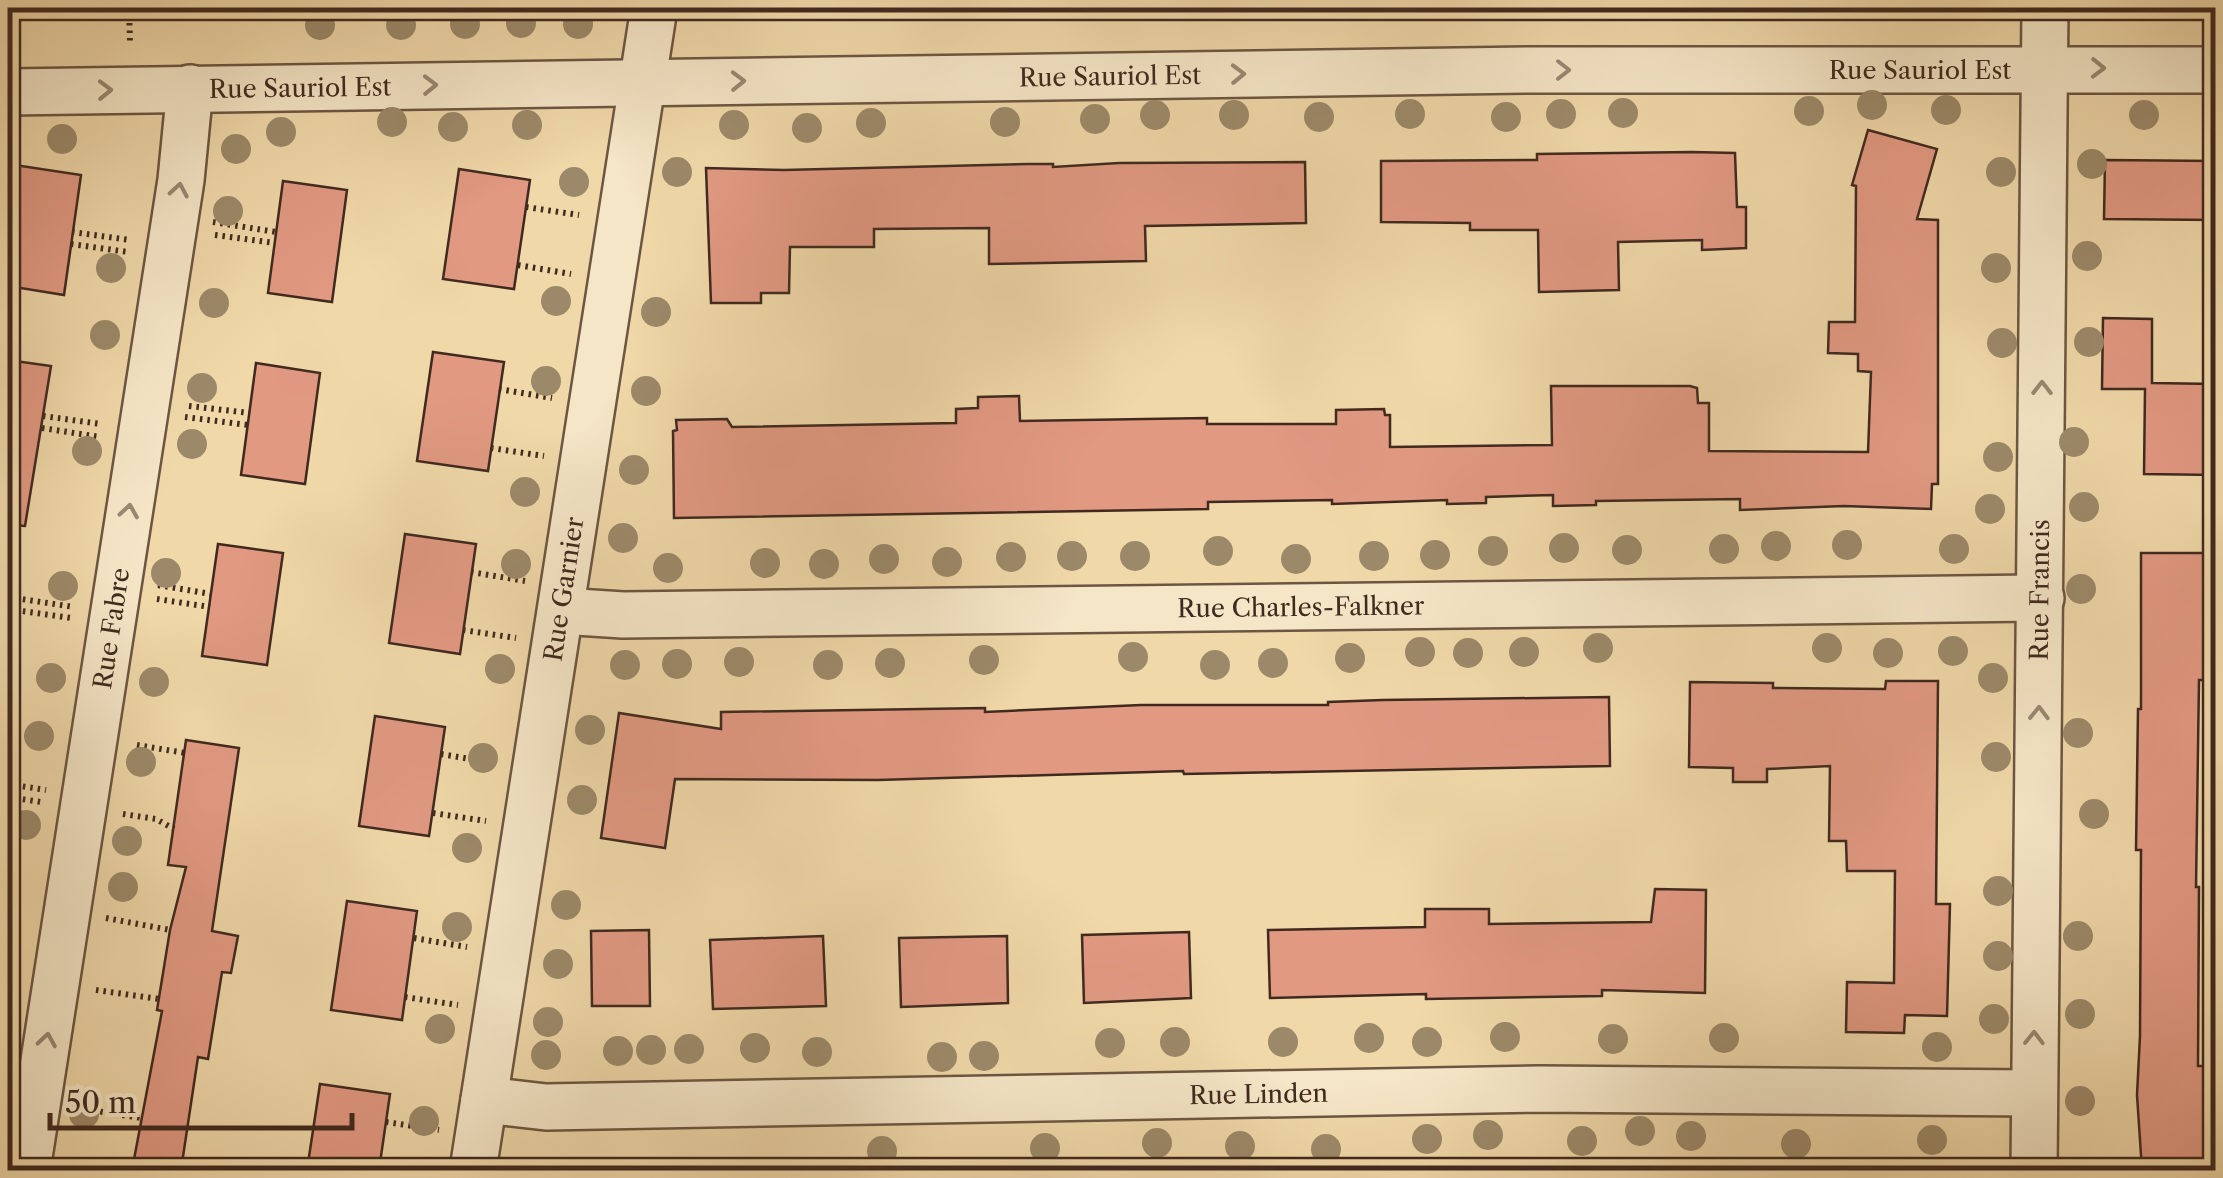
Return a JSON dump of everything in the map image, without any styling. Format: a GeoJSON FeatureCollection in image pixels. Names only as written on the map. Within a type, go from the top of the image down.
{"type":"FeatureCollection","features":[{"type":"Feature","properties":{"kind":"street","name":"Rue Garnier"},"geometry":{"type":"LineString","coordinates":[[473,1170],[654,8]]}},
{"type":"Feature","properties":{"kind":"street","name":"Rue Francis"},"geometry":{"type":"LineString","coordinates":[[2034,1170],[2045,8]]}},
{"type":"Feature","properties":{"kind":"street","name":"Rue Sauriol Est"},"geometry":{"type":"LineString","coordinates":[[8,92],[1552,70],[2216,70]]}},
{"type":"Feature","properties":{"kind":"street","name":"Rue Fabre"},"geometry":{"type":"LineString","coordinates":[[27,1170],[185,153],[190,88]]}},
{"type":"Feature","properties":{"kind":"street","name":"Rue Charles-Falkner"},"geometry":{"type":"LineString","coordinates":[[560,611],[623,615],[2040,598]]}},
{"type":"Feature","properties":{"kind":"street","name":"Rue Linden"},"geometry":{"type":"LineString","coordinates":[[484,1100],[546,1107],[1540,1088],[2034,1093]]}},
{"type":"Feature","properties":{"kind":"path"},"geometry":{"type":"LineString","coordinates":[[130,8],[130,42]]}},
{"type":"Feature","properties":{"kind":"path"},"geometry":{"type":"LineString","coordinates":[[526,207],[584,216]]}},
{"type":"Feature","properties":{"kind":"path"},"geometry":{"type":"LineString","coordinates":[[211,222],[276,232]]}},
{"type":"Feature","properties":{"kind":"path"},"geometry":{"type":"LineString","coordinates":[[72,232],[130,240]]}},
{"type":"Feature","properties":{"kind":"path"},"geometry":{"type":"LineString","coordinates":[[209,234],[274,243]]}},
{"type":"Feature","properties":{"kind":"path"},"geometry":{"type":"LineString","coordinates":[[72,244],[128,252]]}},
{"type":"Feature","properties":{"kind":"path"},"geometry":{"type":"LineString","coordinates":[[518,265],[575,274]]}},
{"type":"Feature","properties":{"kind":"path"},"geometry":{"type":"LineString","coordinates":[[500,389],[556,398]]}},
{"type":"Feature","properties":{"kind":"path"},"geometry":{"type":"LineString","coordinates":[[183,405],[250,414]]}},
{"type":"Feature","properties":{"kind":"path"},"geometry":{"type":"LineString","coordinates":[[43,416],[102,424]]}},
{"type":"Feature","properties":{"kind":"path"},"geometry":{"type":"LineString","coordinates":[[181,417],[248,426]]}},
{"type":"Feature","properties":{"kind":"path"},"geometry":{"type":"LineString","coordinates":[[42,428],[100,437]]}},
{"type":"Feature","properties":{"kind":"path"},"geometry":{"type":"LineString","coordinates":[[491,448],[547,456]]}},
{"type":"Feature","properties":{"kind":"path"},"geometry":{"type":"LineString","coordinates":[[472,572],[528,581]]}},
{"type":"Feature","properties":{"kind":"path"},"geometry":{"type":"LineString","coordinates":[[156,584],[211,594]]}},
{"type":"Feature","properties":{"kind":"path"},"geometry":{"type":"LineString","coordinates":[[8,597],[74,608]]}},
{"type":"Feature","properties":{"kind":"path"},"geometry":{"type":"LineString","coordinates":[[153,598],[210,607]]}},
{"type":"Feature","properties":{"kind":"path"},"geometry":{"type":"LineString","coordinates":[[8,609],[72,618]]}},
{"type":"Feature","properties":{"kind":"path"},"geometry":{"type":"LineString","coordinates":[[463,630],[519,639]]}},
{"type":"Feature","properties":{"kind":"path"},"geometry":{"type":"LineString","coordinates":[[130,744],[184,753]]}},
{"type":"Feature","properties":{"kind":"path"},"geometry":{"type":"LineString","coordinates":[[441,754],[500,764]]}},
{"type":"Feature","properties":{"kind":"path"},"geometry":{"type":"LineString","coordinates":[[8,784],[46,790]]}},
{"type":"Feature","properties":{"kind":"path"},"geometry":{"type":"LineString","coordinates":[[8,796],[44,802]]}},
{"type":"Feature","properties":{"kind":"path"},"geometry":{"type":"LineString","coordinates":[[433,812],[490,822]]}},
{"type":"Feature","properties":{"kind":"path"},"geometry":{"type":"LineString","coordinates":[[120,814],[156,819],[174,829]]}},
{"type":"Feature","properties":{"kind":"path"},"geometry":{"type":"LineString","coordinates":[[104,918],[170,930]]}},
{"type":"Feature","properties":{"kind":"path"},"geometry":{"type":"LineString","coordinates":[[414,938],[470,948]]}},
{"type":"Feature","properties":{"kind":"path"},"geometry":{"type":"LineString","coordinates":[[93,990],[159,999]]}},
{"type":"Feature","properties":{"kind":"path"},"geometry":{"type":"LineString","coordinates":[[405,997],[462,1006]]}},
{"type":"Feature","properties":{"kind":"path"},"geometry":{"type":"LineString","coordinates":[[75,1108],[141,1118]]}},
{"type":"Feature","properties":{"kind":"path"},"geometry":{"type":"LineString","coordinates":[[386,1122],[443,1131]]}},
{"type":"Feature","properties":{"kind":"building"},"geometry":{"type":"Polygon","coordinates":[[[1868,130],[1937,149],[1917,219],[1938,220],[1938,484],[1932,484],[1931,509],[1844,506],[1740,510],[1740,499],[1596,501],[1596,505],[1553,506],[1553,495],[1486,497],[1486,503],[1208,502],[1208,509],[674,518],[676,420],[727,419],[732,427],[956,423],[956,409],[978,408],[978,397],[1019,396],[1020,421],[1207,418],[1207,424],[1336,424],[1336,410],[1384,409],[1385,415],[1390,415],[1390,447],[1552,445],[1551,386],[1690,386],[1697,388],[1698,403],[1709,403],[1709,451],[1868,452],[1871,372],[1858,371],[1858,354],[1828,353],[1829,322],[1855,322],[1856,186],[1852,185],[1868,130]]]}},
{"type":"Feature","properties":{"kind":"building"},"geometry":{"type":"Polygon","coordinates":[[[1735,153],[1737,207],[1746,207],[1746,248],[1702,250],[1702,240],[1618,242],[1619,290],[1539,292],[1538,230],[1470,230],[1470,223],[1381,222],[1381,161],[1537,160],[1537,154],[1735,153]]]}},
{"type":"Feature","properties":{"kind":"building"},"geometry":{"type":"Polygon","coordinates":[[[2105,160],[2216,161],[2216,220],[2104,219],[2105,160]]]}},
{"type":"Feature","properties":{"kind":"building"},"geometry":{"type":"Polygon","coordinates":[[[1305,162],[1306,223],[1145,226],[1146,261],[989,264],[989,228],[874,229],[874,247],[790,247],[789,293],[761,293],[761,303],[711,303],[706,168],[1305,162]]]}},
{"type":"Feature","properties":{"kind":"building"},"geometry":{"type":"Polygon","coordinates":[[[8,164],[81,175],[64,295],[8,286],[8,164]]]}},
{"type":"Feature","properties":{"kind":"building"},"geometry":{"type":"Polygon","coordinates":[[[459,169],[530,180],[514,289],[443,279],[459,169]]]}},
{"type":"Feature","properties":{"kind":"building"},"geometry":{"type":"Polygon","coordinates":[[[283,181],[347,190],[332,302],[268,293],[283,181]]]}},
{"type":"Feature","properties":{"kind":"building"},"geometry":{"type":"Polygon","coordinates":[[[2103,318],[2152,319],[2152,383],[2216,384],[2216,475],[2144,474],[2145,389],[2102,389],[2103,318]]]}},
{"type":"Feature","properties":{"kind":"building"},"geometry":{"type":"Polygon","coordinates":[[[433,352],[504,362],[488,471],[417,461],[433,352]]]}},
{"type":"Feature","properties":{"kind":"building"},"geometry":{"type":"Polygon","coordinates":[[[8,360],[51,366],[25,526],[8,525],[8,360]]]}},
{"type":"Feature","properties":{"kind":"building"},"geometry":{"type":"Polygon","coordinates":[[[256,363],[320,373],[305,484],[241,475],[256,363]]]}},
{"type":"Feature","properties":{"kind":"building"},"geometry":{"type":"Polygon","coordinates":[[[405,534],[476,544],[460,654],[389,643],[405,534]]]}},
{"type":"Feature","properties":{"kind":"building"},"geometry":{"type":"Polygon","coordinates":[[[218,544],[283,553],[267,665],[202,656],[218,544]]]}},
{"type":"Feature","properties":{"kind":"building"},"geometry":{"type":"Polygon","coordinates":[[[2141,553],[2216,553],[2216,680],[2199,680],[2196,887],[2198,1066],[2216,1066],[2216,1124],[2208,1124],[2208,1170],[2142,1170],[2137,1095],[2141,850],[2136,850],[2141,553]]]}},
{"type":"Feature","properties":{"kind":"building"},"geometry":{"type":"Polygon","coordinates":[[[1886,681],[1938,681],[1936,904],[1950,904],[1947,1016],[1905,1015],[1904,1033],[1846,1032],[1847,982],[1894,983],[1895,871],[1847,871],[1846,841],[1829,841],[1830,766],[1767,769],[1767,782],[1733,782],[1733,768],[1689,767],[1690,682],[1773,683],[1773,688],[1885,689],[1886,681]]]}},
{"type":"Feature","properties":{"kind":"building"},"geometry":{"type":"Polygon","coordinates":[[[1609,697],[1610,766],[1184,774],[1183,771],[878,780],[675,779],[665,848],[601,838],[619,713],[721,729],[721,712],[985,708],[985,712],[1141,705],[1328,705],[1383,700],[1609,697]]]}},
{"type":"Feature","properties":{"kind":"building"},"geometry":{"type":"Polygon","coordinates":[[[375,716],[445,727],[429,836],[359,826],[375,716]]]}},
{"type":"Feature","properties":{"kind":"building"},"geometry":{"type":"Polygon","coordinates":[[[186,740],[239,748],[212,931],[238,936],[231,973],[222,972],[208,1059],[198,1057],[181,1170],[132,1170],[162,1011],[157,1010],[170,930],[186,867],[168,865],[186,740]]]}},
{"type":"Feature","properties":{"kind":"building"},"geometry":{"type":"Polygon","coordinates":[[[1655,889],[1706,890],[1705,993],[1602,990],[1602,996],[1426,999],[1426,994],[1270,998],[1268,930],[1425,927],[1425,909],[1489,909],[1489,924],[1651,922],[1655,889]]]}},
{"type":"Feature","properties":{"kind":"building"},"geometry":{"type":"Polygon","coordinates":[[[347,901],[417,911],[402,1020],[331,1010],[347,901]]]}},
{"type":"Feature","properties":{"kind":"building"},"geometry":{"type":"Polygon","coordinates":[[[649,930],[650,1006],[592,1006],[591,931],[649,930]]]}},
{"type":"Feature","properties":{"kind":"building"},"geometry":{"type":"Polygon","coordinates":[[[1189,932],[1191,998],[1084,1003],[1082,935],[1189,932]]]}},
{"type":"Feature","properties":{"kind":"building"},"geometry":{"type":"Polygon","coordinates":[[[823,936],[826,1006],[713,1009],[710,940],[823,936]]]}},
{"type":"Feature","properties":{"kind":"building"},"geometry":{"type":"Polygon","coordinates":[[[1007,936],[1008,1003],[901,1007],[899,938],[1007,936]]]}},
{"type":"Feature","properties":{"kind":"building"},"geometry":{"type":"Polygon","coordinates":[[[320,1084],[390,1094],[379,1170],[307,1170],[320,1084]]]}}]}
